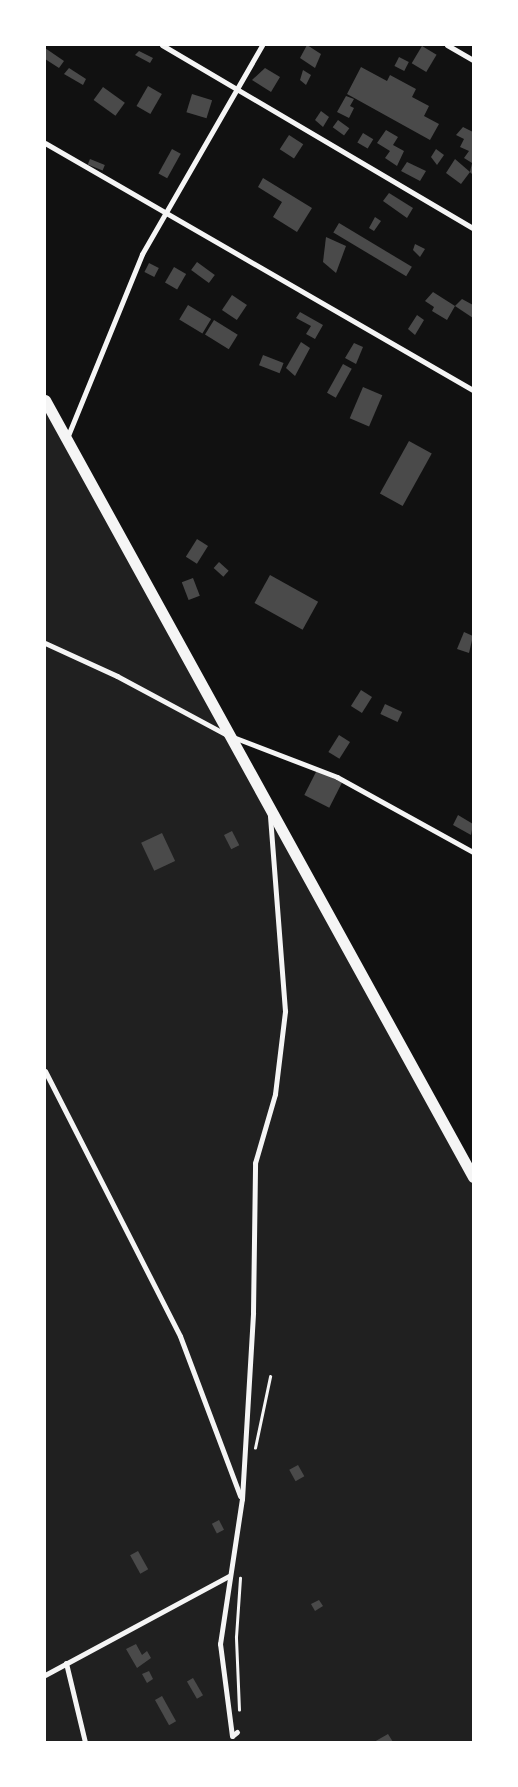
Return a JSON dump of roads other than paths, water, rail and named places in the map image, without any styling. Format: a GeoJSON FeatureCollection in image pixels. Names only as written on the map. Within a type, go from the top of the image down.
{"type":"FeatureCollection","features":[{"type":"Feature","properties":{"kind":"highway"},"geometry":{"type":"LineString","coordinates":[[45,400],[473,1177]]}},
{"type":"Feature","properties":{"kind":"street"},"geometry":{"type":"LineString","coordinates":[[162,45],[473,228]]}},
{"type":"Feature","properties":{"kind":"street"},"geometry":{"type":"LineString","coordinates":[[66,439],[142,254],[262,45]]}},
{"type":"Feature","properties":{"kind":"street"},"geometry":{"type":"LineString","coordinates":[[447,45],[473,60]]}},
{"type":"Feature","properties":{"kind":"street"},"geometry":{"type":"LineString","coordinates":[[45,143],[473,390]]}},
{"type":"Feature","properties":{"kind":"street"},"geometry":{"type":"LineString","coordinates":[[45,643],[117,676],[230,736],[337,777],[473,852]]}},
{"type":"Feature","properties":{"kind":"street"},"geometry":{"type":"LineString","coordinates":[[228,1742],[237,1732],[232,1736],[220,1644],[242,1499],[253,1312],[255,1163],[275,1094],[285,1011],[270,809]]}},
{"type":"Feature","properties":{"kind":"street"},"geometry":{"type":"LineString","coordinates":[[45,1071],[180,1336],[242,1499]]}},
{"type":"Feature","properties":{"kind":"street"},"geometry":{"type":"LineString","coordinates":[[45,1674],[229,1576]]}},
{"type":"Feature","properties":{"kind":"street"},"geometry":{"type":"LineString","coordinates":[[66,1663],[86,1742]]}}]}
